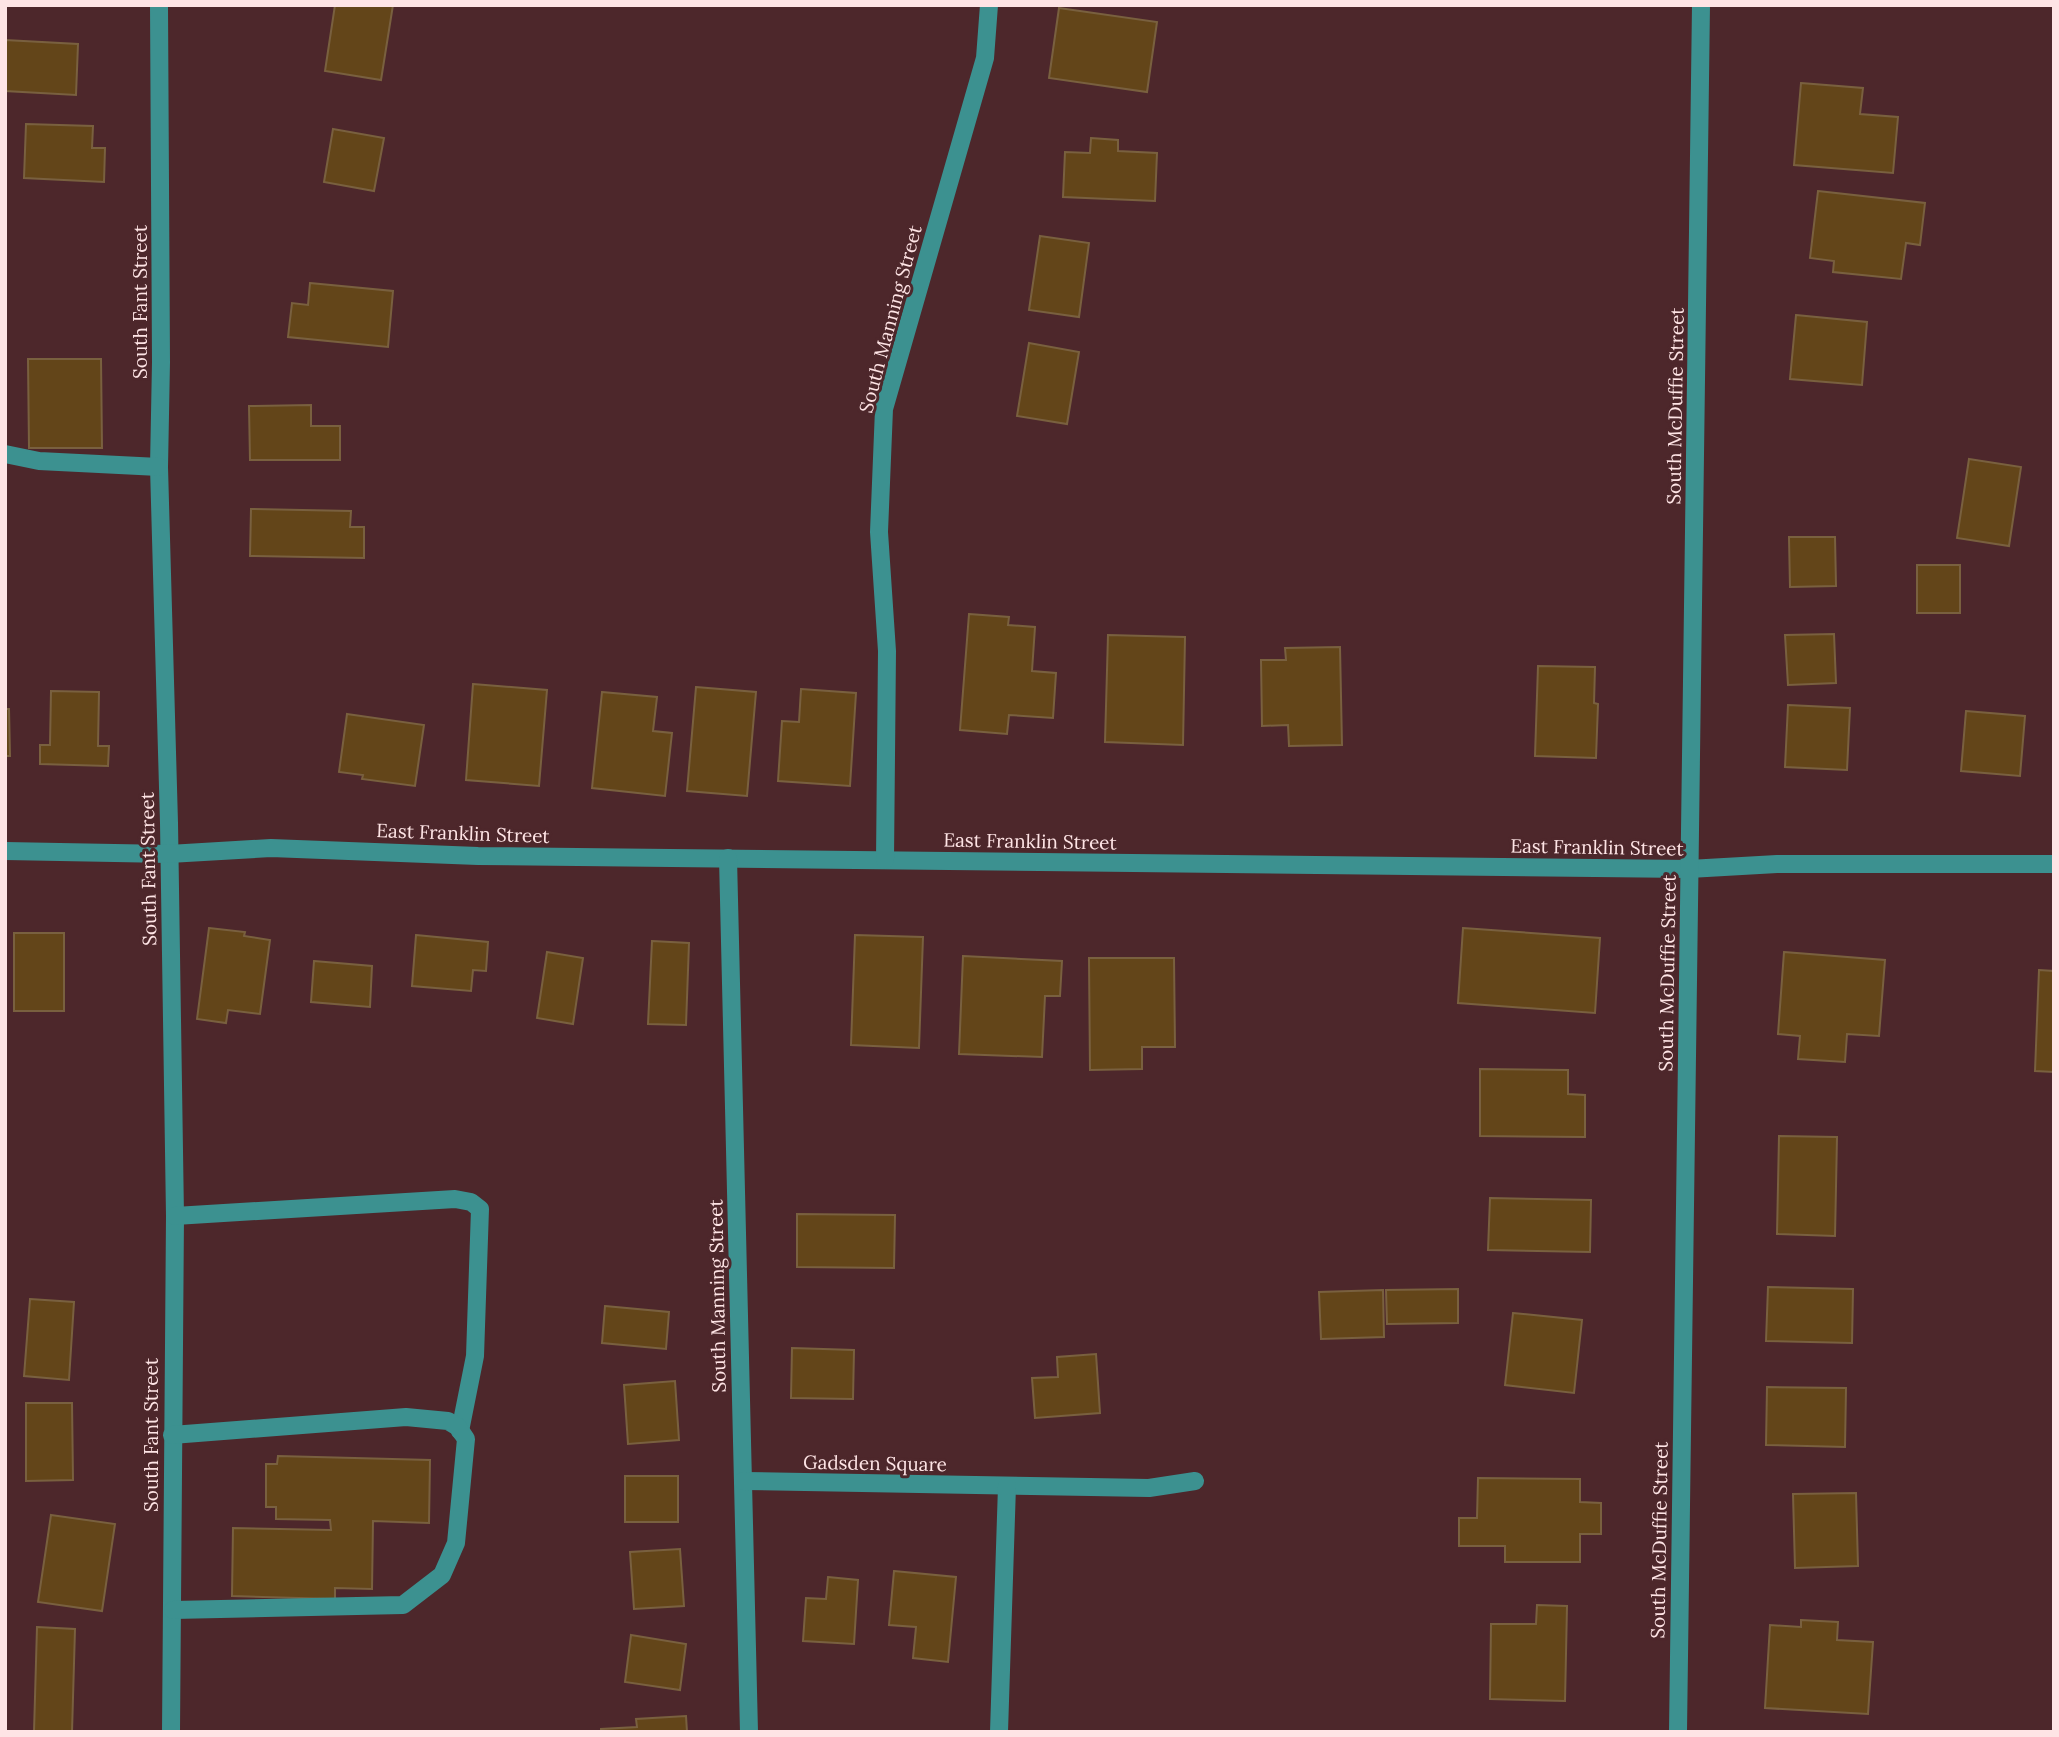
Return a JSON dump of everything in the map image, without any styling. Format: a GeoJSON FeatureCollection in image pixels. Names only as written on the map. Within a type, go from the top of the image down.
{"type":"FeatureCollection","features":[{"type":"Feature","properties":{"kind":"street","name":"South Fant Street"},"geometry":{"type":"LineString","coordinates":[[159,5],[162,362],[159,467],[175,1216],[171,1732]]}},
{"type":"Feature","properties":{"kind":"street","name":"South Manning Street"},"geometry":{"type":"LineString","coordinates":[[885,860],[887,651],[878,532],[884,409],[985,58],[989,5]]}},
{"type":"Feature","properties":{"kind":"street","name":"South McDuffie Street"},"geometry":{"type":"LineString","coordinates":[[1678,1732],[1702,5]]}},
{"type":"Feature","properties":{"kind":"street"},"geometry":{"type":"LineString","coordinates":[[5,454],[39,461],[159,467]]}},
{"type":"Feature","properties":{"kind":"street","name":"East Franklin Street"},"geometry":{"type":"LineString","coordinates":[[5,851],[169,854],[271,848],[478,856],[1689,869],[1777,864],[2054,864]]}},
{"type":"Feature","properties":{"kind":"street","name":"South Manning Street"},"geometry":{"type":"LineString","coordinates":[[728,858],[749,1732]]}},
{"type":"Feature","properties":{"kind":"street"},"geometry":{"type":"LineString","coordinates":[[175,1216],[455,1199],[471,1202],[480,1209],[475,1356],[460,1431]]}},
{"type":"Feature","properties":{"kind":"street"},"geometry":{"type":"LineString","coordinates":[[172,1435],[406,1417],[447,1421],[466,1439],[456,1543],[442,1575],[403,1605],[173,1610]]}},
{"type":"Feature","properties":{"kind":"street","name":"Gadsden Square"},"geometry":{"type":"LineString","coordinates":[[743,1481],[1149,1488],[1195,1481]]}},
{"type":"Feature","properties":{"kind":"street"},"geometry":{"type":"LineString","coordinates":[[999,1732],[1007,1486]]}},
{"type":"Feature","properties":{"kind":"building"},"geometry":{"type":"Polygon","coordinates":[[[335,5],[393,5],[381,80],[325,71],[335,5]]]}},
{"type":"Feature","properties":{"kind":"building"},"geometry":{"type":"Polygon","coordinates":[[[1059,8],[1157,22],[1147,92],[1049,78],[1059,8]]]}},
{"type":"Feature","properties":{"kind":"building"},"geometry":{"type":"Polygon","coordinates":[[[5,40],[78,44],[76,95],[5,91],[5,40]]]}},
{"type":"Feature","properties":{"kind":"building"},"geometry":{"type":"Polygon","coordinates":[[[1801,83],[1863,88],[1860,114],[1898,117],[1893,173],[1794,165],[1801,83]]]}},
{"type":"Feature","properties":{"kind":"building"},"geometry":{"type":"Polygon","coordinates":[[[26,124],[93,126],[92,148],[105,148],[104,182],[24,178],[26,124]]]}},
{"type":"Feature","properties":{"kind":"building"},"geometry":{"type":"Polygon","coordinates":[[[333,129],[384,138],[374,191],[324,182],[333,129]]]}},
{"type":"Feature","properties":{"kind":"building"},"geometry":{"type":"Polygon","coordinates":[[[1091,138],[1118,140],[1118,151],[1157,153],[1155,201],[1063,197],[1065,152],[1090,153],[1091,138]]]}},
{"type":"Feature","properties":{"kind":"building"},"geometry":{"type":"Polygon","coordinates":[[[1818,191],[1925,203],[1920,245],[1906,243],[1901,279],[1833,272],[1834,261],[1810,258],[1818,191]]]}},
{"type":"Feature","properties":{"kind":"building"},"geometry":{"type":"Polygon","coordinates":[[[1040,236],[1089,243],[1079,317],[1029,310],[1040,236]]]}},
{"type":"Feature","properties":{"kind":"building"},"geometry":{"type":"Polygon","coordinates":[[[310,283],[393,291],[388,347],[288,337],[292,303],[308,305],[310,283]]]}},
{"type":"Feature","properties":{"kind":"building"},"geometry":{"type":"Polygon","coordinates":[[[1796,315],[1867,322],[1862,385],[1790,379],[1796,315]]]}},
{"type":"Feature","properties":{"kind":"building"},"geometry":{"type":"Polygon","coordinates":[[[1029,343],[1079,352],[1067,424],[1017,416],[1029,343]]]}},
{"type":"Feature","properties":{"kind":"building"},"geometry":{"type":"Polygon","coordinates":[[[28,359],[101,359],[102,448],[29,448],[28,359]]]}},
{"type":"Feature","properties":{"kind":"building"},"geometry":{"type":"Polygon","coordinates":[[[311,405],[311,426],[340,426],[340,460],[250,460],[249,406],[311,405]]]}},
{"type":"Feature","properties":{"kind":"building"},"geometry":{"type":"Polygon","coordinates":[[[1969,459],[2021,467],[2009,546],[1957,538],[1969,459]]]}},
{"type":"Feature","properties":{"kind":"building"},"geometry":{"type":"Polygon","coordinates":[[[251,509],[351,511],[350,527],[364,527],[364,558],[250,556],[251,509]]]}},
{"type":"Feature","properties":{"kind":"building"},"geometry":{"type":"Polygon","coordinates":[[[1789,537],[1835,537],[1836,586],[1790,587],[1789,537]]]}},
{"type":"Feature","properties":{"kind":"building"},"geometry":{"type":"Polygon","coordinates":[[[1917,565],[1960,565],[1960,613],[1917,613],[1917,565]]]}},
{"type":"Feature","properties":{"kind":"building"},"geometry":{"type":"Polygon","coordinates":[[[969,614],[1009,617],[1008,625],[1035,627],[1032,671],[1056,673],[1053,718],[1009,715],[1007,734],[960,730],[969,614]]]}},
{"type":"Feature","properties":{"kind":"building"},"geometry":{"type":"Polygon","coordinates":[[[1834,634],[1836,683],[1788,685],[1785,635],[1834,634]]]}},
{"type":"Feature","properties":{"kind":"building"},"geometry":{"type":"Polygon","coordinates":[[[1108,635],[1185,637],[1183,745],[1105,742],[1108,635]]]}},
{"type":"Feature","properties":{"kind":"building"},"geometry":{"type":"Polygon","coordinates":[[[1340,647],[1342,745],[1289,746],[1288,725],[1262,726],[1261,660],[1286,660],[1285,648],[1340,647]]]}},
{"type":"Feature","properties":{"kind":"building"},"geometry":{"type":"Polygon","coordinates":[[[1538,666],[1595,667],[1594,703],[1598,704],[1596,758],[1535,756],[1538,666]]]}},
{"type":"Feature","properties":{"kind":"building"},"geometry":{"type":"Polygon","coordinates":[[[473,684],[547,690],[539,786],[466,780],[473,684]]]}},
{"type":"Feature","properties":{"kind":"building"},"geometry":{"type":"Polygon","coordinates":[[[696,687],[756,692],[747,796],[687,791],[696,687]]]}},
{"type":"Feature","properties":{"kind":"building"},"geometry":{"type":"Polygon","coordinates":[[[801,689],[856,693],[850,786],[778,781],[782,721],[799,722],[801,689]]]}},
{"type":"Feature","properties":{"kind":"building"},"geometry":{"type":"Polygon","coordinates":[[[51,691],[99,692],[98,746],[109,746],[108,766],[40,764],[40,745],[50,745],[51,691]]]}},
{"type":"Feature","properties":{"kind":"building"},"geometry":{"type":"Polygon","coordinates":[[[602,692],[657,697],[653,731],[672,733],[665,796],[592,788],[602,692]]]}},
{"type":"Feature","properties":{"kind":"building"},"geometry":{"type":"Polygon","coordinates":[[[1788,705],[1850,708],[1847,770],[1785,767],[1788,705]]]}},
{"type":"Feature","properties":{"kind":"building"},"geometry":{"type":"Polygon","coordinates":[[[5,709],[9,709],[10,756],[5,756],[5,709]]]}},
{"type":"Feature","properties":{"kind":"building"},"geometry":{"type":"Polygon","coordinates":[[[1966,711],[2025,716],[2020,776],[1961,771],[1966,711]]]}},
{"type":"Feature","properties":{"kind":"building"},"geometry":{"type":"Polygon","coordinates":[[[347,714],[424,725],[415,786],[362,779],[363,775],[339,772],[347,714]]]}},
{"type":"Feature","properties":{"kind":"building"},"geometry":{"type":"Polygon","coordinates":[[[209,928],[245,932],[244,936],[270,940],[260,1014],[228,1010],[226,1023],[197,1019],[209,928]]]}},
{"type":"Feature","properties":{"kind":"building"},"geometry":{"type":"Polygon","coordinates":[[[1463,928],[1600,938],[1595,1013],[1458,1003],[1463,928]]]}},
{"type":"Feature","properties":{"kind":"building"},"geometry":{"type":"Polygon","coordinates":[[[14,933],[64,933],[64,1011],[14,1011],[14,933]]]}},
{"type":"Feature","properties":{"kind":"building"},"geometry":{"type":"Polygon","coordinates":[[[416,935],[488,942],[486,971],[473,970],[471,991],[412,986],[416,935]]]}},
{"type":"Feature","properties":{"kind":"building"},"geometry":{"type":"Polygon","coordinates":[[[855,935],[923,937],[919,1048],[851,1045],[855,935]]]}},
{"type":"Feature","properties":{"kind":"building"},"geometry":{"type":"Polygon","coordinates":[[[652,941],[689,943],[686,1025],[648,1024],[652,941]]]}},
{"type":"Feature","properties":{"kind":"building"},"geometry":{"type":"Polygon","coordinates":[[[547,952],[583,958],[573,1024],[537,1018],[547,952]]]}},
{"type":"Feature","properties":{"kind":"building"},"geometry":{"type":"Polygon","coordinates":[[[1784,952],[1885,960],[1879,1036],[1847,1034],[1845,1062],[1798,1059],[1800,1036],[1778,1034],[1784,952]]]}},
{"type":"Feature","properties":{"kind":"building"},"geometry":{"type":"Polygon","coordinates":[[[963,956],[1062,961],[1060,996],[1045,996],[1042,1057],[959,1054],[963,956]]]}},
{"type":"Feature","properties":{"kind":"building"},"geometry":{"type":"Polygon","coordinates":[[[1089,958],[1174,958],[1175,1047],[1142,1047],[1142,1069],[1090,1070],[1089,958]]]}},
{"type":"Feature","properties":{"kind":"building"},"geometry":{"type":"Polygon","coordinates":[[[314,961],[372,966],[370,1007],[311,1002],[314,961]]]}},
{"type":"Feature","properties":{"kind":"building"},"geometry":{"type":"Polygon","coordinates":[[[2039,970],[2054,971],[2054,1072],[2035,1071],[2039,970]]]}},
{"type":"Feature","properties":{"kind":"building"},"geometry":{"type":"Polygon","coordinates":[[[1480,1069],[1568,1070],[1568,1094],[1585,1095],[1585,1137],[1480,1136],[1480,1069]]]}},
{"type":"Feature","properties":{"kind":"building"},"geometry":{"type":"Polygon","coordinates":[[[1779,1136],[1837,1137],[1835,1236],[1777,1234],[1779,1136]]]}},
{"type":"Feature","properties":{"kind":"building"},"geometry":{"type":"Polygon","coordinates":[[[1490,1198],[1591,1200],[1590,1252],[1488,1250],[1490,1198]]]}},
{"type":"Feature","properties":{"kind":"building"},"geometry":{"type":"Polygon","coordinates":[[[797,1214],[895,1215],[894,1268],[797,1267],[797,1214]]]}},
{"type":"Feature","properties":{"kind":"building"},"geometry":{"type":"Polygon","coordinates":[[[1768,1287],[1853,1289],[1852,1343],[1766,1341],[1768,1287]]]}},
{"type":"Feature","properties":{"kind":"building"},"geometry":{"type":"Polygon","coordinates":[[[1458,1289],[1458,1323],[1387,1324],[1386,1290],[1458,1289]]]}},
{"type":"Feature","properties":{"kind":"building"},"geometry":{"type":"Polygon","coordinates":[[[1383,1290],[1384,1337],[1321,1339],[1319,1292],[1383,1290]]]}},
{"type":"Feature","properties":{"kind":"building"},"geometry":{"type":"Polygon","coordinates":[[[30,1299],[74,1302],[69,1380],[24,1376],[30,1299]]]}},
{"type":"Feature","properties":{"kind":"building"},"geometry":{"type":"Polygon","coordinates":[[[605,1306],[669,1312],[666,1349],[602,1343],[605,1306]]]}},
{"type":"Feature","properties":{"kind":"building"},"geometry":{"type":"Polygon","coordinates":[[[1513,1313],[1582,1320],[1574,1393],[1505,1385],[1513,1313]]]}},
{"type":"Feature","properties":{"kind":"building"},"geometry":{"type":"Polygon","coordinates":[[[792,1348],[854,1350],[853,1399],[791,1398],[792,1348]]]}},
{"type":"Feature","properties":{"kind":"building"},"geometry":{"type":"Polygon","coordinates":[[[1096,1354],[1100,1413],[1035,1418],[1032,1378],[1058,1377],[1057,1357],[1096,1354]]]}},
{"type":"Feature","properties":{"kind":"building"},"geometry":{"type":"Polygon","coordinates":[[[675,1381],[679,1440],[628,1444],[624,1385],[675,1381]]]}},
{"type":"Feature","properties":{"kind":"building"},"geometry":{"type":"Polygon","coordinates":[[[1767,1387],[1846,1388],[1845,1447],[1766,1445],[1767,1387]]]}},
{"type":"Feature","properties":{"kind":"building"},"geometry":{"type":"Polygon","coordinates":[[[26,1403],[72,1403],[73,1480],[26,1481],[26,1403]]]}},
{"type":"Feature","properties":{"kind":"building"},"geometry":{"type":"Polygon","coordinates":[[[278,1456],[430,1460],[429,1523],[373,1521],[372,1589],[335,1588],[335,1599],[232,1596],[233,1528],[331,1530],[330,1520],[276,1519],[276,1507],[266,1507],[266,1464],[277,1464],[278,1456]]]}},
{"type":"Feature","properties":{"kind":"building"},"geometry":{"type":"Polygon","coordinates":[[[625,1476],[678,1476],[678,1522],[625,1522],[625,1476]]]}},
{"type":"Feature","properties":{"kind":"building"},"geometry":{"type":"Polygon","coordinates":[[[1478,1478],[1580,1479],[1580,1502],[1601,1503],[1601,1534],[1580,1534],[1580,1562],[1505,1562],[1505,1546],[1459,1546],[1459,1518],[1477,1518],[1478,1478]]]}},
{"type":"Feature","properties":{"kind":"building"},"geometry":{"type":"Polygon","coordinates":[[[1856,1493],[1858,1566],[1795,1568],[1793,1494],[1856,1493]]]}},
{"type":"Feature","properties":{"kind":"building"},"geometry":{"type":"Polygon","coordinates":[[[51,1515],[115,1524],[102,1611],[38,1602],[51,1515]]]}},
{"type":"Feature","properties":{"kind":"building"},"geometry":{"type":"Polygon","coordinates":[[[680,1549],[684,1606],[634,1609],[630,1552],[680,1549]]]}},
{"type":"Feature","properties":{"kind":"building"},"geometry":{"type":"Polygon","coordinates":[[[894,1571],[956,1577],[948,1662],[913,1658],[916,1627],[889,1625],[894,1571]]]}},
{"type":"Feature","properties":{"kind":"building"},"geometry":{"type":"Polygon","coordinates":[[[828,1577],[858,1580],[854,1644],[803,1641],[806,1598],[826,1599],[828,1577]]]}},
{"type":"Feature","properties":{"kind":"building"},"geometry":{"type":"Polygon","coordinates":[[[1537,1605],[1567,1606],[1565,1701],[1490,1699],[1491,1624],[1536,1624],[1537,1605]]]}},
{"type":"Feature","properties":{"kind":"building"},"geometry":{"type":"Polygon","coordinates":[[[1801,1620],[1838,1622],[1837,1640],[1873,1642],[1868,1714],[1765,1708],[1770,1625],[1801,1627],[1801,1620]]]}},
{"type":"Feature","properties":{"kind":"building"},"geometry":{"type":"Polygon","coordinates":[[[37,1627],[75,1629],[72,1732],[34,1732],[37,1627]]]}},
{"type":"Feature","properties":{"kind":"building"},"geometry":{"type":"Polygon","coordinates":[[[631,1635],[686,1644],[680,1690],[625,1682],[631,1635]]]}},
{"type":"Feature","properties":{"kind":"building"},"geometry":{"type":"Polygon","coordinates":[[[686,1716],[687,1732],[601,1732],[601,1729],[637,1727],[636,1719],[686,1716]]]}}]}
